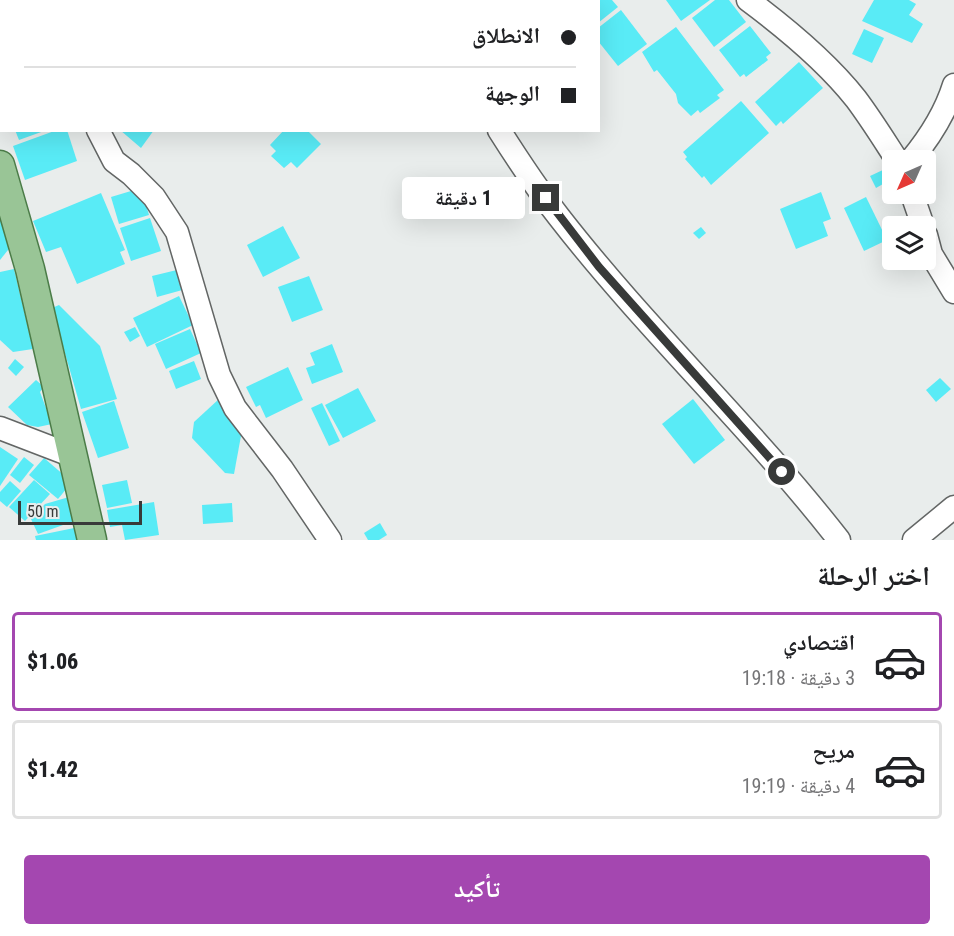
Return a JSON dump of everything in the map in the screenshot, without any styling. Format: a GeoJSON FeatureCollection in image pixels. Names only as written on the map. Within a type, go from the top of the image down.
{"type":"FeatureCollection","features":[{"type":"Feature","properties":{"kind":"main road"},"geometry":{"type":"LineString","coordinates":[[0,165],[30,269],[92,540]]}},
{"type":"Feature","properties":{"kind":"street"},"geometry":{"type":"LineString","coordinates":[[748,0],[832,71],[856,100],[890,150]]}},
{"type":"Feature","properties":{"kind":"street"},"geometry":{"type":"LineString","coordinates":[[919,150],[933,132],[954,85]]}},
{"type":"Feature","properties":{"kind":"street"},"geometry":{"type":"LineString","coordinates":[[99,132],[114,161],[154,197],[177,232],[219,375],[235,408],[282,469],[330,540]]}},
{"type":"Feature","properties":{"kind":"street"},"geometry":{"type":"LineString","coordinates":[[500,132],[558,216],[599,267],[770,458],[839,540]]}},
{"type":"Feature","properties":{"kind":"street"},"geometry":{"type":"LineString","coordinates":[[936,262],[954,292]]}},
{"type":"Feature","properties":{"kind":"street"},"geometry":{"type":"LineString","coordinates":[[0,428],[73,456]]}},
{"type":"Feature","properties":{"kind":"street"},"geometry":{"type":"LineString","coordinates":[[914,540],[954,507]]}},
{"type":"Feature","properties":{"kind":"building"},"geometry":{"type":"Polygon","coordinates":[[[600,0],[612,0],[618,7],[600,21],[600,0]]]}},
{"type":"Feature","properties":{"kind":"building"},"geometry":{"type":"Polygon","coordinates":[[[666,0],[710,0],[681,21],[666,0]]]}},
{"type":"Feature","properties":{"kind":"building"},"geometry":{"type":"Polygon","coordinates":[[[715,0],[729,0],[746,22],[714,47],[692,18],[715,0]]]}},
{"type":"Feature","properties":{"kind":"building"},"geometry":{"type":"Polygon","coordinates":[[[874,0],[909,0],[916,4],[909,15],[923,24],[912,43],[862,21],[874,0]]]}},
{"type":"Feature","properties":{"kind":"building"},"geometry":{"type":"Polygon","coordinates":[[[621,10],[647,44],[618,66],[600,44],[600,26],[621,10]]]}},
{"type":"Feature","properties":{"kind":"building"},"geometry":{"type":"Polygon","coordinates":[[[750,26],[771,53],[766,57],[768,60],[746,77],[744,74],[740,77],[719,50],[750,26]]]}},
{"type":"Feature","properties":{"kind":"building"},"geometry":{"type":"Polygon","coordinates":[[[676,27],[724,90],[717,95],[720,98],[700,113],[698,110],[691,116],[678,103],[676,94],[657,70],[654,72],[642,52],[676,27]]]}},
{"type":"Feature","properties":{"kind":"building"},"geometry":{"type":"Polygon","coordinates":[[[864,29],[884,38],[872,63],[852,54],[864,29]]]}},
{"type":"Feature","properties":{"kind":"building"},"geometry":{"type":"Polygon","coordinates":[[[799,62],[823,88],[783,124],[781,121],[776,126],[755,102],[799,62]]]}},
{"type":"Feature","properties":{"kind":"building"},"geometry":{"type":"Polygon","coordinates":[[[741,101],[769,133],[711,185],[685,159],[687,157],[683,152],[741,101]]]}},
{"type":"Feature","properties":{"kind":"building"},"geometry":{"type":"Polygon","coordinates":[[[16,132],[41,132],[19,140],[16,132]]]}},
{"type":"Feature","properties":{"kind":"building"},"geometry":{"type":"Polygon","coordinates":[[[52,132],[68,132],[77,161],[25,180],[13,146],[52,132]]]}},
{"type":"Feature","properties":{"kind":"building"},"geometry":{"type":"Polygon","coordinates":[[[122,132],[153,132],[141,148],[122,132]]]}},
{"type":"Feature","properties":{"kind":"building"},"geometry":{"type":"Polygon","coordinates":[[[282,132],[309,132],[321,144],[297,168],[291,162],[284,168],[271,156],[276,151],[270,145],[282,132]]]}},
{"type":"Feature","properties":{"kind":"building"},"geometry":{"type":"Polygon","coordinates":[[[882,170],[882,185],[876,188],[870,176],[882,170]]]}},
{"type":"Feature","properties":{"kind":"building"},"geometry":{"type":"Polygon","coordinates":[[[141,188],[149,215],[119,224],[111,197],[141,188]]]}},
{"type":"Feature","properties":{"kind":"building"},"geometry":{"type":"Polygon","coordinates":[[[821,192],[831,219],[823,222],[828,236],[796,249],[780,209],[821,192]]]}},
{"type":"Feature","properties":{"kind":"building"},"geometry":{"type":"Polygon","coordinates":[[[101,193],[125,250],[120,252],[125,264],[77,284],[61,247],[46,252],[33,221],[101,193]]]}},
{"type":"Feature","properties":{"kind":"building"},"geometry":{"type":"Polygon","coordinates":[[[866,197],[882,230],[882,242],[864,251],[844,208],[866,197]]]}},
{"type":"Feature","properties":{"kind":"building"},"geometry":{"type":"Polygon","coordinates":[[[0,209],[16,240],[0,260],[0,209]]]}},
{"type":"Feature","properties":{"kind":"building"},"geometry":{"type":"Polygon","coordinates":[[[150,218],[161,251],[131,261],[120,228],[150,218]]]}},
{"type":"Feature","properties":{"kind":"building"},"geometry":{"type":"Polygon","coordinates":[[[283,226],[300,258],[263,277],[247,245],[283,226]]]}},
{"type":"Feature","properties":{"kind":"building"},"geometry":{"type":"Polygon","coordinates":[[[701,227],[706,233],[699,239],[693,233],[701,227]]]}},
{"type":"Feature","properties":{"kind":"building"},"geometry":{"type":"Polygon","coordinates":[[[14,269],[33,349],[13,352],[0,340],[0,272],[14,269]]]}},
{"type":"Feature","properties":{"kind":"building"},"geometry":{"type":"Polygon","coordinates":[[[181,269],[186,289],[157,297],[152,276],[181,269]]]}},
{"type":"Feature","properties":{"kind":"building"},"geometry":{"type":"Polygon","coordinates":[[[309,276],[323,310],[292,322],[278,287],[309,276]]]}},
{"type":"Feature","properties":{"kind":"building"},"geometry":{"type":"Polygon","coordinates":[[[179,296],[193,325],[147,347],[133,318],[179,296]]]}},
{"type":"Feature","properties":{"kind":"building"},"geometry":{"type":"Polygon","coordinates":[[[59,305],[100,346],[117,399],[81,409],[52,308],[59,305]]]}},
{"type":"Feature","properties":{"kind":"building"},"geometry":{"type":"Polygon","coordinates":[[[135,327],[140,336],[130,342],[124,332],[135,327]]]}},
{"type":"Feature","properties":{"kind":"building"},"geometry":{"type":"Polygon","coordinates":[[[190,329],[201,353],[166,369],[155,344],[190,329]]]}},
{"type":"Feature","properties":{"kind":"building"},"geometry":{"type":"Polygon","coordinates":[[[332,344],[343,372],[312,384],[306,368],[315,365],[310,353],[332,344]]]}},
{"type":"Feature","properties":{"kind":"building"},"geometry":{"type":"Polygon","coordinates":[[[15,359],[24,367],[16,376],[8,368],[15,359]]]}},
{"type":"Feature","properties":{"kind":"building"},"geometry":{"type":"Polygon","coordinates":[[[194,361],[201,379],[176,389],[169,371],[194,361]]]}},
{"type":"Feature","properties":{"kind":"building"},"geometry":{"type":"Polygon","coordinates":[[[288,367],[303,400],[266,418],[260,405],[256,407],[246,387],[288,367]]]}},
{"type":"Feature","properties":{"kind":"building"},"geometry":{"type":"Polygon","coordinates":[[[940,378],[951,389],[936,402],[926,390],[940,378]]]}},
{"type":"Feature","properties":{"kind":"building"},"geometry":{"type":"Polygon","coordinates":[[[36,380],[44,387],[40,392],[52,424],[38,427],[27,425],[8,407],[36,380]]]}},
{"type":"Feature","properties":{"kind":"building"},"geometry":{"type":"Polygon","coordinates":[[[358,388],[376,421],[343,438],[325,405],[358,388]]]}},
{"type":"Feature","properties":{"kind":"building"},"geometry":{"type":"Polygon","coordinates":[[[219,399],[243,425],[234,474],[225,473],[192,438],[194,422],[219,399]]]}},
{"type":"Feature","properties":{"kind":"building"},"geometry":{"type":"Polygon","coordinates":[[[693,399],[725,440],[694,464],[662,424],[693,399]]]}},
{"type":"Feature","properties":{"kind":"building"},"geometry":{"type":"Polygon","coordinates":[[[114,401],[129,448],[98,458],[82,412],[114,401]]]}},
{"type":"Feature","properties":{"kind":"building"},"geometry":{"type":"Polygon","coordinates":[[[322,403],[340,441],[329,446],[311,408],[322,403]]]}},
{"type":"Feature","properties":{"kind":"building"},"geometry":{"type":"Polygon","coordinates":[[[0,447],[18,459],[0,486],[0,447]]]}},
{"type":"Feature","properties":{"kind":"building"},"geometry":{"type":"Polygon","coordinates":[[[24,457],[34,465],[20,483],[10,475],[24,457]]]}},
{"type":"Feature","properties":{"kind":"building"},"geometry":{"type":"Polygon","coordinates":[[[44,458],[72,482],[58,499],[29,475],[44,458]]]}},
{"type":"Feature","properties":{"kind":"building"},"geometry":{"type":"Polygon","coordinates":[[[34,480],[50,494],[25,521],[9,507],[34,480]]]}},
{"type":"Feature","properties":{"kind":"building"},"geometry":{"type":"Polygon","coordinates":[[[127,480],[132,503],[107,508],[102,485],[127,480]]]}},
{"type":"Feature","properties":{"kind":"building"},"geometry":{"type":"Polygon","coordinates":[[[10,481],[21,491],[7,507],[0,501],[0,492],[10,481]]]}},
{"type":"Feature","properties":{"kind":"building"},"geometry":{"type":"Polygon","coordinates":[[[69,497],[77,520],[38,534],[31,519],[45,504],[69,497]]]}},
{"type":"Feature","properties":{"kind":"building"},"geometry":{"type":"Polygon","coordinates":[[[154,502],[159,535],[125,540],[122,525],[110,527],[107,510],[154,502]]]}},
{"type":"Feature","properties":{"kind":"building"},"geometry":{"type":"Polygon","coordinates":[[[232,503],[233,522],[203,524],[202,505],[232,503]]]}},
{"type":"Feature","properties":{"kind":"building"},"geometry":{"type":"Polygon","coordinates":[[[380,523],[387,535],[379,540],[368,540],[364,533],[380,523]]]}},
{"type":"Feature","properties":{"kind":"building"},"geometry":{"type":"Polygon","coordinates":[[[84,526],[87,540],[36,540],[35,536],[84,526]]]}},
{"type":"Feature","properties":{"kind":"route"},"geometry":{"type":"LineString","coordinates":[[546,198],[599,267],[782,472]]}}]}
